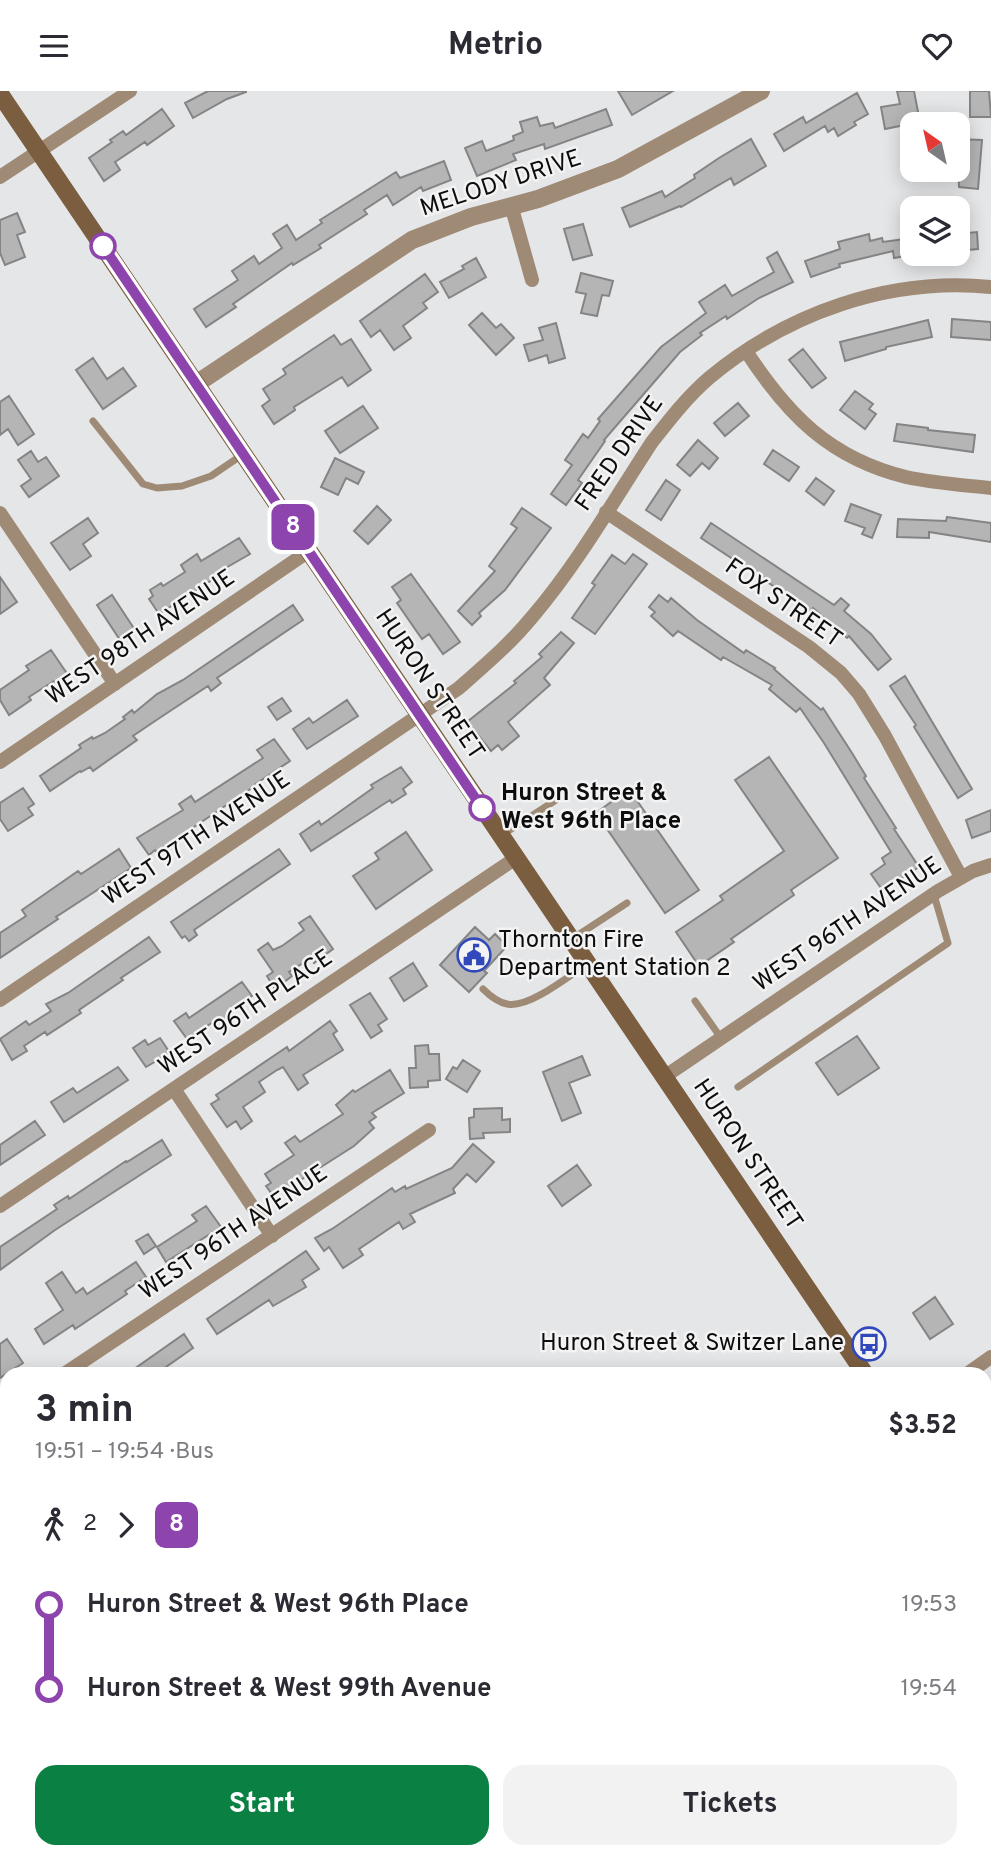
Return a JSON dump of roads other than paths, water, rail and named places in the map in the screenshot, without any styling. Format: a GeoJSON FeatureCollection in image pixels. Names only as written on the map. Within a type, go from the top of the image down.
{"type":"FeatureCollection","features":[{"type":"Feature","properties":{"kind":"main road","name":"HURON STREET"},"geometry":{"type":"LineString","coordinates":[[0,94],[860,1367]]}},
{"type":"Feature","properties":{"kind":"street"},"geometry":{"type":"LineString","coordinates":[[0,177],[130,91]]}},
{"type":"Feature","properties":{"kind":"street","name":"MELODY DRIVE"},"geometry":{"type":"LineString","coordinates":[[196,384],[412,240],[460,221],[576,186],[618,169],[761,91]]}},
{"type":"Feature","properties":{"kind":"street"},"geometry":{"type":"LineString","coordinates":[[511,205],[532,280]]}},
{"type":"Feature","properties":{"kind":"street","name":"FRED DRIVE"},"geometry":{"type":"LineString","coordinates":[[419,715],[459,688],[516,636],[551,594],[652,442],[709,378],[784,328],[873,295],[927,287],[991,286]]}},
{"type":"Feature","properties":{"kind":"street"},"geometry":{"type":"LineString","coordinates":[[746,351],[792,413],[827,442],[855,458],[907,477],[991,488]]}},
{"type":"Feature","properties":{"kind":"street","name":"FOX STREET"},"geometry":{"type":"LineString","coordinates":[[606,512],[809,647],[841,673],[859,694],[885,736],[961,877]]}},
{"type":"Feature","properties":{"kind":"street"},"geometry":{"type":"LineString","coordinates":[[0,513],[115,684]]}},
{"type":"Feature","properties":{"kind":"street","name":"WEST 98TH AVENUE"},"geometry":{"type":"LineString","coordinates":[[0,762],[309,551]]}},
{"type":"Feature","properties":{"kind":"street","name":"WEST 97TH AVENUE"},"geometry":{"type":"LineString","coordinates":[[0,1000],[419,715]]}},
{"type":"Feature","properties":{"kind":"street","name":"WEST 96TH PLACE"},"geometry":{"type":"LineString","coordinates":[[0,1206],[516,858]]}},
{"type":"Feature","properties":{"kind":"street","name":"WEST 96TH AVENUE"},"geometry":{"type":"LineString","coordinates":[[664,1077],[933,894],[961,877],[991,865]]}},
{"type":"Feature","properties":{"kind":"street"},"geometry":{"type":"LineString","coordinates":[[174,1089],[272,1236]]}},
{"type":"Feature","properties":{"kind":"street","name":"WEST 96TH AVENUE"},"geometry":{"type":"LineString","coordinates":[[75,1367],[429,1130]]}},
{"type":"Feature","properties":{"kind":"lane"},"geometry":{"type":"LineString","coordinates":[[93,421],[128,468],[143,484],[150,486],[182,486],[211,476],[243,454]]}},
{"type":"Feature","properties":{"kind":"lane"},"geometry":{"type":"LineString","coordinates":[[501,835],[556,800]]}},
{"type":"Feature","properties":{"kind":"lane"},"geometry":{"type":"LineString","coordinates":[[738,1087],[948,943],[933,894]]}},
{"type":"Feature","properties":{"kind":"lane"},"geometry":{"type":"LineString","coordinates":[[571,940],[627,903]]}},
{"type":"Feature","properties":{"kind":"lane"},"geometry":{"type":"LineString","coordinates":[[483,989],[494,999],[509,1005],[528,1000],[588,964]]}},
{"type":"Feature","properties":{"kind":"lane"},"geometry":{"type":"LineString","coordinates":[[695,1001],[721,1038]]}},
{"type":"Feature","properties":{"kind":"place","name":"Huron Street & West 96th Place"},"geometry":{"type":"Point","coordinates":[482,808]}},
{"type":"Feature","properties":{"kind":"place","name":"Thornton Fire Department Station 2"},"geometry":{"type":"Point","coordinates":[474,955]}},
{"type":"Feature","properties":{"kind":"place","name":"Huron Street & Switzer Lane"},"geometry":{"type":"Point","coordinates":[869,1344]}}]}
